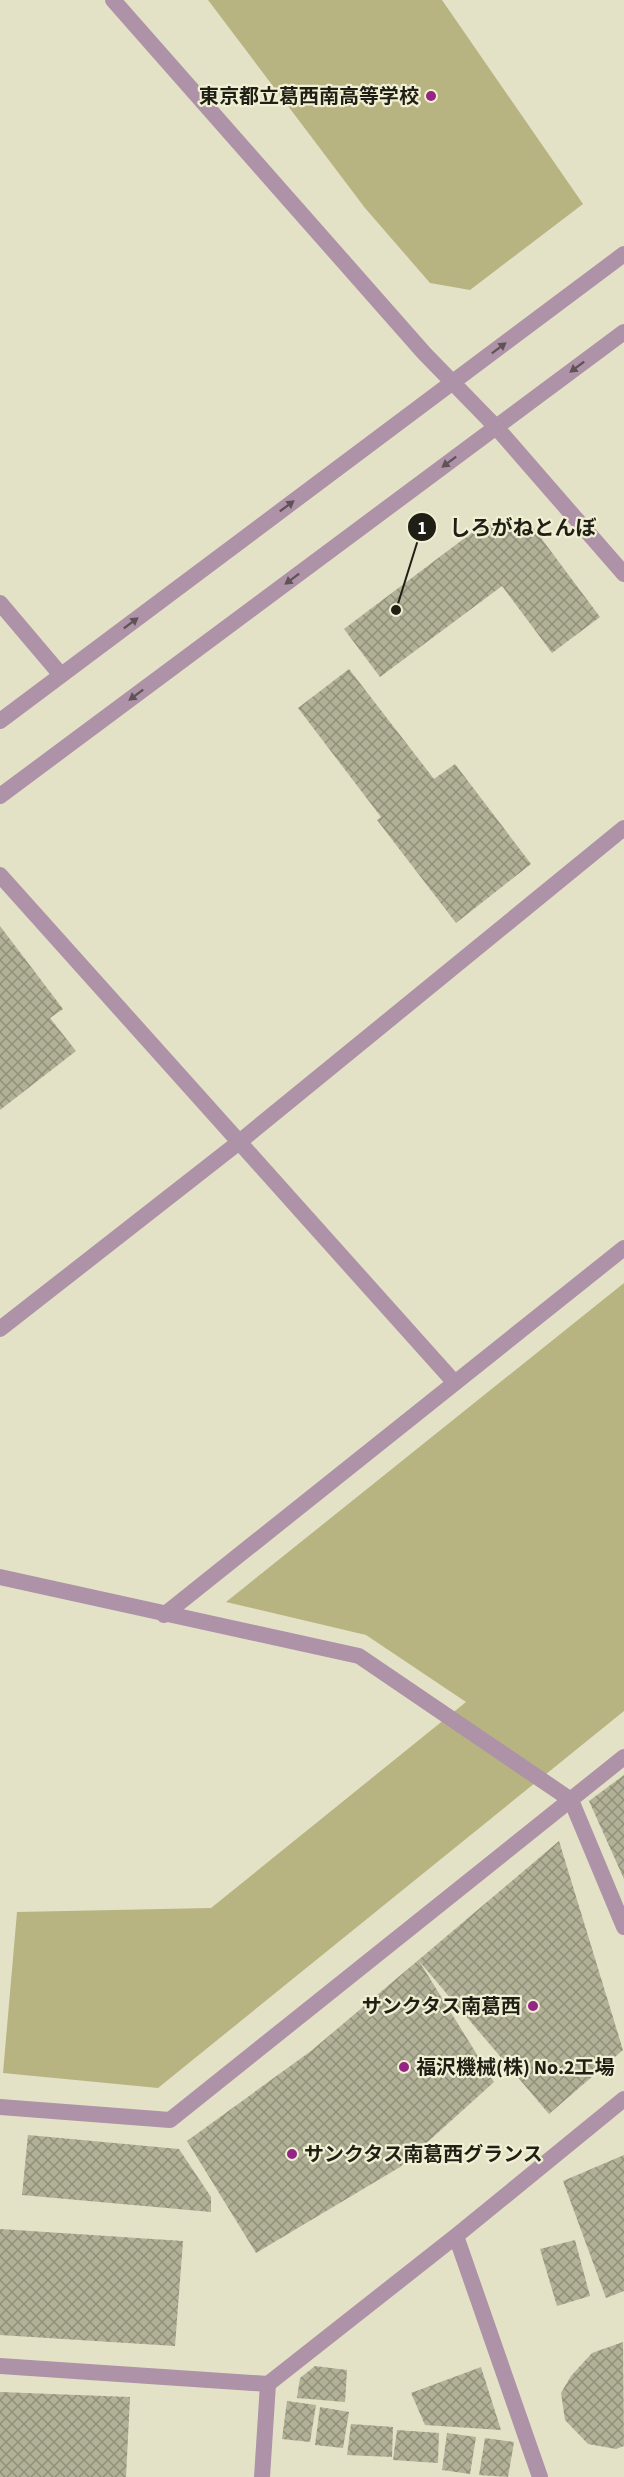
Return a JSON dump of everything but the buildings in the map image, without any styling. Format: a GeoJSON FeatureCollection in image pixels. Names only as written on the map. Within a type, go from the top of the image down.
{"type":"FeatureCollection","features":[{"type":"Feature","properties":{"kind":"street"},"geometry":{"type":"LineString","coordinates":[[113,0],[452,383],[496,427],[624,574]]}},
{"type":"Feature","properties":{"kind":"street"},"geometry":{"type":"LineString","coordinates":[[0,721],[624,254]]}},
{"type":"Feature","properties":{"kind":"street"},"geometry":{"type":"LineString","coordinates":[[0,796],[624,332]]}},
{"type":"Feature","properties":{"kind":"street"},"geometry":{"type":"LineString","coordinates":[[0,603],[61,675]]}},
{"type":"Feature","properties":{"kind":"street"},"geometry":{"type":"LineString","coordinates":[[0,1329],[238,1143],[624,828]]}},
{"type":"Feature","properties":{"kind":"street"},"geometry":{"type":"LineString","coordinates":[[0,874],[454,1383]]}},
{"type":"Feature","properties":{"kind":"street"},"geometry":{"type":"LineString","coordinates":[[164,1615],[624,1248]]}},
{"type":"Feature","properties":{"kind":"street"},"geometry":{"type":"LineString","coordinates":[[0,1577],[164,1615],[359,1656],[571,1800],[624,1927]]}},
{"type":"Feature","properties":{"kind":"street"},"geometry":{"type":"LineString","coordinates":[[0,2107],[170,2120],[624,1758]]}},
{"type":"Feature","properties":{"kind":"street"},"geometry":{"type":"LineString","coordinates":[[0,2366],[268,2384],[456,2236],[624,2098]]}},
{"type":"Feature","properties":{"kind":"street"},"geometry":{"type":"LineString","coordinates":[[456,2236],[540,2477]]}},
{"type":"Feature","properties":{"kind":"street"},"geometry":{"type":"LineString","coordinates":[[262,2477],[268,2384]]}},
{"type":"Feature","properties":{"kind":"shaded area","name":"東京都立葛西南高等学校"},"geometry":{"type":"Polygon","coordinates":[[[208,0],[442,0],[583,204],[470,290],[430,283],[365,208],[208,0]]]}},
{"type":"Feature","properties":{"kind":"shaded area"},"geometry":{"type":"Polygon","coordinates":[[[624,1283],[624,1711],[158,2088],[3,2073],[17,1912],[211,1908],[466,1702],[366,1635],[226,1602],[624,1283]]]}},
{"type":"Feature","properties":{"kind":"place","name":"東京都立葛西南高等学校"},"geometry":{"type":"Point","coordinates":[431,96]}},
{"type":"Feature","properties":{"kind":"place","name":"しろがねとんぼ"},"geometry":{"type":"Point","coordinates":[396,610]}},
{"type":"Feature","properties":{"kind":"place","name":"サンクタス南葛西"},"geometry":{"type":"Point","coordinates":[533,2006]}},
{"type":"Feature","properties":{"kind":"place","name":"福沢機械(株) No.2工場"},"geometry":{"type":"Point","coordinates":[404,2067]}},
{"type":"Feature","properties":{"kind":"place","name":"サンクタス南葛西グランス"},"geometry":{"type":"Point","coordinates":[292,2154]}}]}
